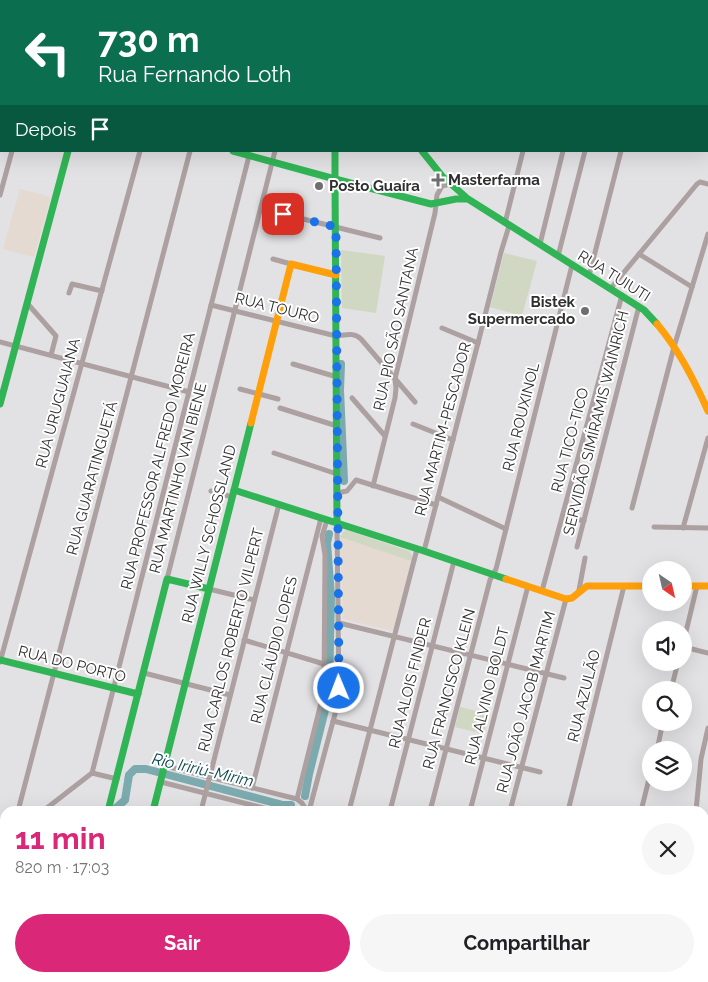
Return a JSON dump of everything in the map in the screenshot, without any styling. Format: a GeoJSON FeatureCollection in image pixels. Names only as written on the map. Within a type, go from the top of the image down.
{"type":"FeatureCollection","features":[{"type":"Feature","properties":{"kind":"street"},"geometry":{"type":"LineString","coordinates":[[0,195],[12,152]]}},
{"type":"Feature","properties":{"kind":"street"},"geometry":{"type":"LineString","coordinates":[[0,404],[68,152]]}},
{"type":"Feature","properties":{"kind":"street","name":"RUA URUGUAIANA"},"geometry":{"type":"LineString","coordinates":[[0,661],[140,152]]}},
{"type":"Feature","properties":{"kind":"street","name":"RUA GUARATINGUETÁ"},"geometry":{"type":"LineString","coordinates":[[19,806],[190,152]]}},
{"type":"Feature","properties":{"kind":"street"},"geometry":{"type":"LineString","coordinates":[[235,152],[427,203],[436,204],[454,198],[468,199]]}},
{"type":"Feature","properties":{"kind":"street","name":"RUA MARTINHO VAN BIENE"},"geometry":{"type":"LineString","coordinates":[[110,806],[274,152]]}},
{"type":"Feature","properties":{"kind":"street"},"geometry":{"type":"LineString","coordinates":[[309,806],[339,692],[335,152]]}},
{"type":"Feature","properties":{"kind":"street","name":"RUA TUIUTI"},"geometry":{"type":"LineString","coordinates":[[423,152],[450,184],[468,199],[639,306],[659,325],[674,347],[708,411]]}},
{"type":"Feature","properties":{"kind":"street"},"geometry":{"type":"LineString","coordinates":[[540,244],[563,152]]}},
{"type":"Feature","properties":{"kind":"street"},"geometry":{"type":"LineString","coordinates":[[558,256],[585,152]]}},
{"type":"Feature","properties":{"kind":"street"},"geometry":{"type":"LineString","coordinates":[[589,276],[621,152]]}},
{"type":"Feature","properties":{"kind":"street","name":"RUA MARTIM-PESCADOR"},"geometry":{"type":"LineString","coordinates":[[350,806],[394,636],[436,505],[501,252],[523,153]]}},
{"type":"Feature","properties":{"kind":"street","name":"RUA PROFESSOR ALFREDO MOREIRA"},"geometry":{"type":"LineString","coordinates":[[92,773],[249,156]]}},
{"type":"Feature","properties":{"kind":"street"},"geometry":{"type":"LineString","coordinates":[[611,288],[697,184],[700,182],[708,184]]}},
{"type":"Feature","properties":{"kind":"street"},"geometry":{"type":"LineString","coordinates":[[446,200],[451,192],[450,184]]}},
{"type":"Feature","properties":{"kind":"street","name":"RUA PIO SÃO SANTANA"},"geometry":{"type":"LineString","coordinates":[[373,486],[396,393],[395,379],[436,204],[440,189],[444,185],[450,184]]}},
{"type":"Feature","properties":{"kind":"street"},"geometry":{"type":"LineString","coordinates":[[283,214],[380,238]]}},
{"type":"Feature","properties":{"kind":"street"},"geometry":{"type":"LineString","coordinates":[[632,508],[674,347],[708,234]]}},
{"type":"Feature","properties":{"kind":"street"},"geometry":{"type":"LineString","coordinates":[[639,254],[692,287]]}},
{"type":"Feature","properties":{"kind":"street"},"geometry":{"type":"LineString","coordinates":[[702,256],[708,258]]}},
{"type":"Feature","properties":{"kind":"street"},"geometry":{"type":"LineString","coordinates":[[273,259],[336,275]]}},
{"type":"Feature","properties":{"kind":"street","name":"RUA WILLY SCHOSSLAND"},"geometry":{"type":"LineString","coordinates":[[154,806],[291,264]]}},
{"type":"Feature","properties":{"kind":"street","name":"RUA ROUXINOL"},"geometry":{"type":"LineString","coordinates":[[492,574],[496,569],[572,265]]}},
{"type":"Feature","properties":{"kind":"street"},"geometry":{"type":"LineString","coordinates":[[69,293],[72,284],[102,291]]}},
{"type":"Feature","properties":{"kind":"street","name":"RUA TICO-TICO"},"geometry":{"type":"LineString","coordinates":[[542,591],[622,295]]}},
{"type":"Feature","properties":{"kind":"street"},"geometry":{"type":"LineString","coordinates":[[28,303],[56,336],[51,356]]}},
{"type":"Feature","properties":{"kind":"street","name":"RUA TOURO"},"geometry":{"type":"LineString","coordinates":[[211,305],[336,336],[352,334],[358,336],[415,402]]}},
{"type":"Feature","properties":{"kind":"street","name":"SERVIDÃO SIMÍRAMIS WAINRICH"},"geometry":{"type":"LineString","coordinates":[[577,547],[639,306]]}},
{"type":"Feature","properties":{"kind":"street"},"geometry":{"type":"LineString","coordinates":[[442,328],[478,343]]}},
{"type":"Feature","properties":{"kind":"street"},"geometry":{"type":"LineString","coordinates":[[0,342],[189,392]]}},
{"type":"Feature","properties":{"kind":"street"},"geometry":{"type":"LineString","coordinates":[[293,364],[336,377]]}},
{"type":"Feature","properties":{"kind":"street"},"geometry":{"type":"LineString","coordinates":[[240,389],[278,399]]}},
{"type":"Feature","properties":{"kind":"street"},"geometry":{"type":"LineString","coordinates":[[352,398],[385,436]]}},
{"type":"Feature","properties":{"kind":"street"},"geometry":{"type":"LineString","coordinates":[[280,408],[337,426]]}},
{"type":"Feature","properties":{"kind":"street"},"geometry":{"type":"LineString","coordinates":[[413,424],[453,440]]}},
{"type":"Feature","properties":{"kind":"street"},"geometry":{"type":"LineString","coordinates":[[683,528],[708,438]]}},
{"type":"Feature","properties":{"kind":"street"},"geometry":{"type":"LineString","coordinates":[[274,453],[337,474]]}},
{"type":"Feature","properties":{"kind":"street"},"geometry":{"type":"LineString","coordinates":[[337,493],[347,491],[356,480],[436,505]]}},
{"type":"Feature","properties":{"kind":"street"},"geometry":{"type":"LineString","coordinates":[[211,491],[233,493],[279,504],[568,600],[573,598],[579,590],[585,558]]}},
{"type":"Feature","properties":{"kind":"street"},"geometry":{"type":"LineString","coordinates":[[438,497],[506,529]]}},
{"type":"Feature","properties":{"kind":"street","name":"RUA CARLOS ROBERTO VILPERT"},"geometry":{"type":"LineString","coordinates":[[202,806],[279,504]]}},
{"type":"Feature","properties":{"kind":"street"},"geometry":{"type":"LineString","coordinates":[[563,515],[584,520]]}},
{"type":"Feature","properties":{"kind":"street"},"geometry":{"type":"LineString","coordinates":[[297,799],[324,691],[325,555],[322,540],[324,519]]}},
{"type":"Feature","properties":{"kind":"street","name":"RUA CLÁUDIO LOPES"},"geometry":{"type":"LineString","coordinates":[[252,788],[324,519]]}},
{"type":"Feature","properties":{"kind":"street"},"geometry":{"type":"LineString","coordinates":[[654,527],[708,528]]}},
{"type":"Feature","properties":{"kind":"street","name":"RUA ALOIS FINDER"},"geometry":{"type":"LineString","coordinates":[[391,806],[454,562]]}},
{"type":"Feature","properties":{"kind":"street","name":"RUA FRANCISCO KLEIN"},"geometry":{"type":"LineString","coordinates":[[431,806],[492,574]]}},
{"type":"Feature","properties":{"kind":"street"},"geometry":{"type":"LineString","coordinates":[[167,579],[254,600]]}},
{"type":"Feature","properties":{"kind":"street","name":"RUA ALVINO BOLDT"},"geometry":{"type":"LineString","coordinates":[[471,806],[528,586]]}},
{"type":"Feature","properties":{"kind":"street"},"geometry":{"type":"LineString","coordinates":[[579,590],[587,586],[642,586]]}},
{"type":"Feature","properties":{"kind":"street","name":"RUA AZULÃO"},"geometry":{"type":"LineString","coordinates":[[569,806],[624,586]]}},
{"type":"Feature","properties":{"kind":"street"},"geometry":{"type":"LineString","coordinates":[[692,586],[708,586]]}},
{"type":"Feature","properties":{"kind":"street"},"geometry":{"type":"LineString","coordinates":[[689,621],[697,586]]}},
{"type":"Feature","properties":{"kind":"street","name":"RUA JOÃO JACOB MARTIM"},"geometry":{"type":"LineString","coordinates":[[511,806],[566,599]]}},
{"type":"Feature","properties":{"kind":"street"},"geometry":{"type":"LineString","coordinates":[[339,623],[564,678]]}},
{"type":"Feature","properties":{"kind":"street"},"geometry":{"type":"LineString","coordinates":[[244,640],[324,664]]}},
{"type":"Feature","properties":{"kind":"street"},"geometry":{"type":"LineString","coordinates":[[692,649],[708,653]]}},
{"type":"Feature","properties":{"kind":"street","name":"RUA DO PORTO"},"geometry":{"type":"LineString","coordinates":[[0,661],[138,694]]}},
{"type":"Feature","properties":{"kind":"street"},"geometry":{"type":"LineString","coordinates":[[144,673],[230,695]]}},
{"type":"Feature","properties":{"kind":"street"},"geometry":{"type":"LineString","coordinates":[[333,721],[540,772]]}},
{"type":"Feature","properties":{"kind":"street"},"geometry":{"type":"LineString","coordinates":[[696,806],[701,759],[708,728]]}},
{"type":"Feature","properties":{"kind":"street"},"geometry":{"type":"LineString","coordinates":[[49,806],[92,773],[117,779]]}},
{"type":"Feature","properties":{"kind":"street"},"geometry":{"type":"LineString","coordinates":[[163,774],[252,788],[297,799],[304,806]]}},
{"type":"Feature","properties":{"kind":"street"},"geometry":{"type":"LineString","coordinates":[[163,774],[206,791],[255,806]]}},
{"type":"Feature","properties":{"kind":"street"},"geometry":{"type":"LineString","coordinates":[[642,806],[646,791]]}},
{"type":"Feature","properties":{"kind":"shaded area"},"geometry":{"type":"Polygon","coordinates":[[[20,189],[51,197],[34,257],[3,249],[20,189]]]}},
{"type":"Feature","properties":{"kind":"shaded area"},"geometry":{"type":"Polygon","coordinates":[[[340,537],[411,561],[393,631],[343,619],[340,537]]]}},
{"type":"Feature","properties":{"kind":"green space"},"geometry":{"type":"Polygon","coordinates":[[[341,250],[385,256],[376,313],[342,308],[341,250]]]}},
{"type":"Feature","properties":{"kind":"green space"},"geometry":{"type":"Polygon","coordinates":[[[504,253],[537,261],[522,316],[490,307],[504,253]]]}},
{"type":"Feature","properties":{"kind":"green space"},"geometry":{"type":"Polygon","coordinates":[[[346,530],[409,551],[412,556],[411,561],[340,537],[346,530]]]}},
{"type":"Feature","properties":{"kind":"green space"},"geometry":{"type":"Polygon","coordinates":[[[460,707],[489,714],[484,734],[455,727],[460,707]]]}},
{"type":"Feature","properties":{"kind":"waterway","name":"Rio Iririú-Mirim"},"geometry":{"type":"LineString","coordinates":[[341,364],[340,390],[344,481]]}},
{"type":"Feature","properties":{"kind":"waterway","name":"Rio Iririú-Mirim"},"geometry":{"type":"LineString","coordinates":[[305,796],[329,687],[331,596],[327,543],[329,534]]}},
{"type":"Feature","properties":{"kind":"waterway","name":"Rio Iririú-Mirim"},"geometry":{"type":"LineString","coordinates":[[118,806],[125,800],[129,775],[135,769],[146,769],[283,805],[291,805]]}},
{"type":"Feature","properties":{"kind":"traffic: fast"},"geometry":{"type":"LineString","coordinates":[[0,404],[68,152]]}},
{"type":"Feature","properties":{"kind":"traffic: fast"},"geometry":{"type":"LineString","coordinates":[[237,152],[335,179],[337,523]]}},
{"type":"Feature","properties":{"kind":"traffic: fast"},"geometry":{"type":"LineString","coordinates":[[335,152],[335,179],[431,204],[466,199]]}},
{"type":"Feature","properties":{"kind":"traffic: fast"},"geometry":{"type":"LineString","coordinates":[[423,152],[442,176],[468,199],[644,310],[657,324]]}},
{"type":"Feature","properties":{"kind":"traffic: fast"},"geometry":{"type":"LineString","coordinates":[[154,806],[251,423]]}},
{"type":"Feature","properties":{"kind":"traffic: fast"},"geometry":{"type":"LineString","coordinates":[[234,490],[506,579]]}},
{"type":"Feature","properties":{"kind":"traffic: fast"},"geometry":{"type":"LineString","coordinates":[[109,806],[167,579],[209,589]]}},
{"type":"Feature","properties":{"kind":"traffic: fast"},"geometry":{"type":"LineString","coordinates":[[0,660],[138,694]]}},
{"type":"Feature","properties":{"kind":"traffic: slow"},"geometry":{"type":"LineString","coordinates":[[251,423],[291,264],[336,275]]}},
{"type":"Feature","properties":{"kind":"traffic: slow"},"geometry":{"type":"LineString","coordinates":[[657,324],[686,366],[708,411]]}},
{"type":"Feature","properties":{"kind":"traffic: slow"},"geometry":{"type":"LineString","coordinates":[[506,579],[566,599],[572,598],[587,586],[642,586]]}},
{"type":"Feature","properties":{"kind":"traffic: slow"},"geometry":{"type":"LineString","coordinates":[[692,586],[708,586]]}},
{"type":"Feature","properties":{"kind":"place","name":"Masterfarma"},"geometry":{"type":"Point","coordinates":[438,180]}},
{"type":"Feature","properties":{"kind":"place","name":"Posto Guaíra"},"geometry":{"type":"Point","coordinates":[319,186]}},
{"type":"Feature","properties":{"kind":"place","name":"Bistek Supermercado"},"geometry":{"type":"Point","coordinates":[585,311]}},
{"type":"Feature","properties":{"kind":"route"},"geometry":{"type":"LineString","coordinates":[[283,214],[336,227],[339,688]]}}]}
